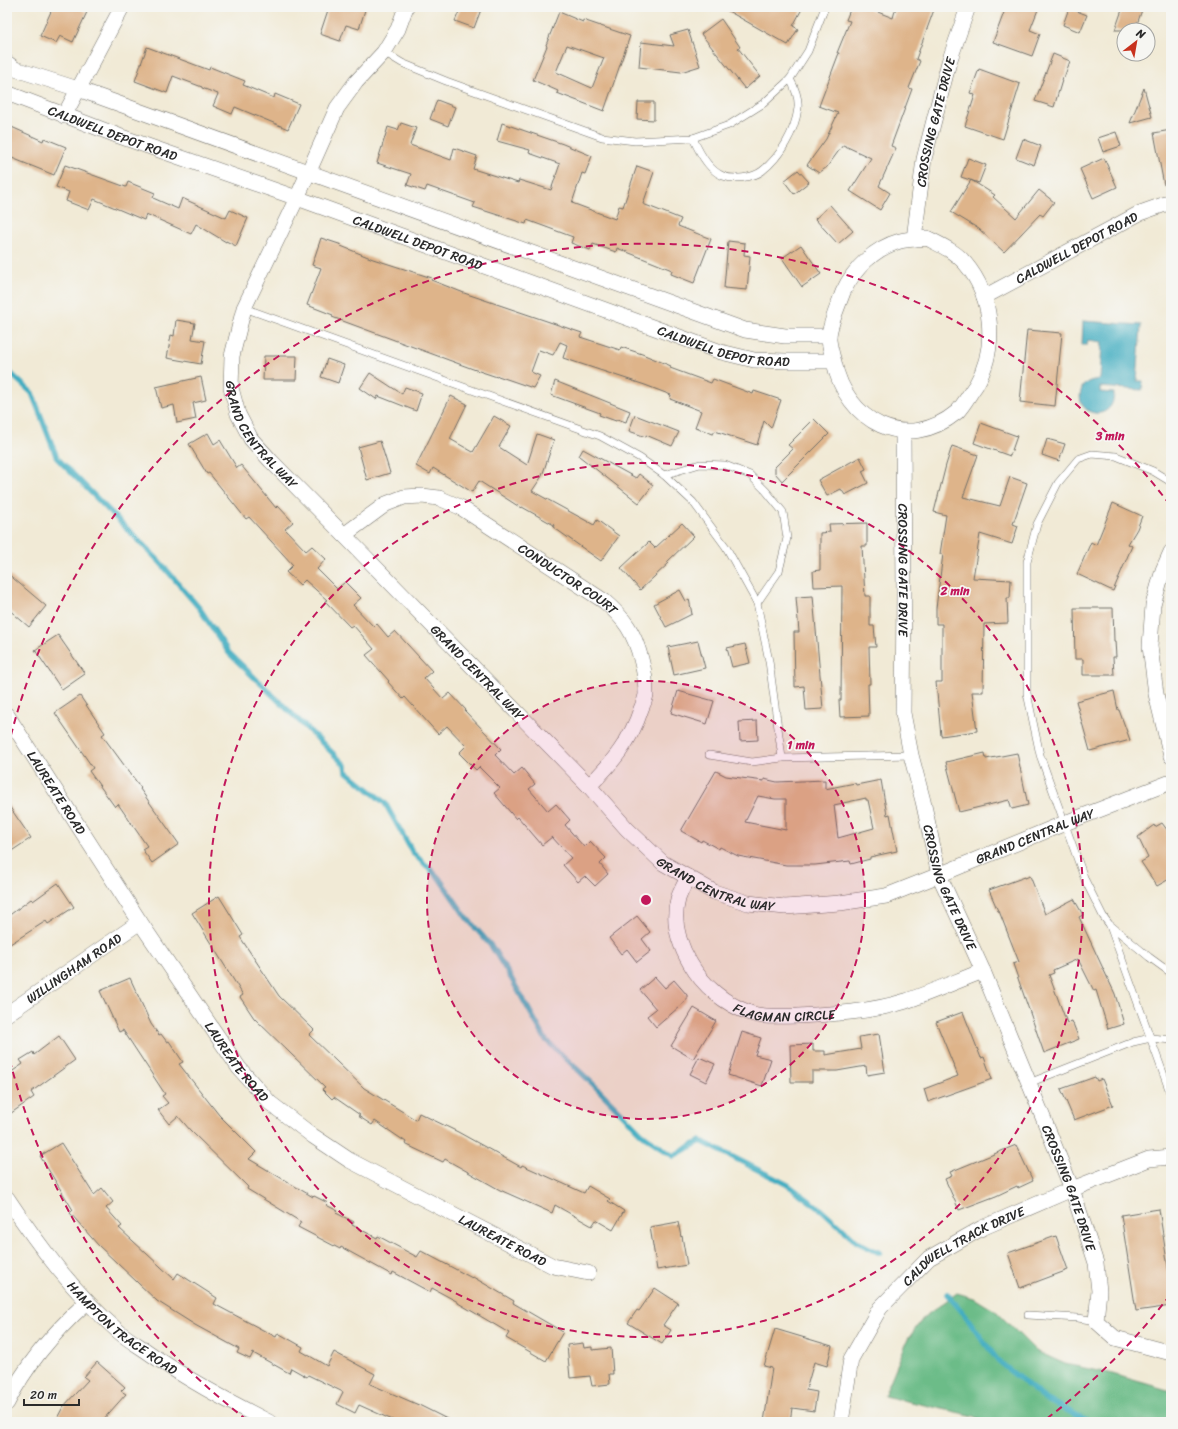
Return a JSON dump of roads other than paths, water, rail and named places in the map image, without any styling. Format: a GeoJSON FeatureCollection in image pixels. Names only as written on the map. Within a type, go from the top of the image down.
{"type":"FeatureCollection","features":[{"type":"Feature","properties":{"kind":"street"},"geometry":{"type":"LineString","coordinates":[[64,116],[122,7]]}},
{"type":"Feature","properties":{"kind":"street","name":"GRAND CENTRAL WAY"},"geometry":{"type":"LineString","coordinates":[[406,7],[398,29],[384,52],[356,82],[337,108],[297,198],[244,308],[232,356],[231,388],[238,414],[251,439],[589,786],[626,829],[663,863],[714,892],[748,902],[785,907],[840,903],[886,896],[1065,823],[1171,782]]}},
{"type":"Feature","properties":{"kind":"street","name":"CROSSING GATE DRIVE"},"geometry":{"type":"LineString","coordinates":[[914,239],[924,159],[949,62],[968,7]]}},
{"type":"Feature","properties":{"kind":"street","name":"CALDWELL DEPOT ROAD"},"geometry":{"type":"LineString","coordinates":[[7,62],[15,69],[78,89],[745,330],[785,336],[829,336]]}},
{"type":"Feature","properties":{"kind":"street","name":"CALDWELL DEPOT ROAD"},"geometry":{"type":"LineString","coordinates":[[7,93],[64,116],[297,198],[721,352],[754,360],[786,362],[833,361]]}},
{"type":"Feature","properties":{"kind":"street","name":"CALDWELL DEPOT ROAD"},"geometry":{"type":"LineString","coordinates":[[984,297],[1140,213],[1171,202]]}},
{"type":"Feature","properties":{"kind":"street"},"geometry":{"type":"LineString","coordinates":[[927,238],[946,248],[964,262],[975,277],[984,297],[990,318],[989,342],[986,361],[979,379],[958,411],[941,423],[925,430],[903,432],[887,428],[876,423],[855,407],[837,376],[829,336],[836,310],[846,285],[858,268],[878,250],[900,241],[927,238]]}},
{"type":"Feature","properties":{"kind":"street","name":"CROSSING GATE DRIVE"},"geometry":{"type":"LineString","coordinates":[[903,432],[903,713],[911,755],[923,801],[939,875],[983,971],[1072,1189],[1096,1263],[1099,1291],[1096,1321]]}},
{"type":"Feature","properties":{"kind":"street","name":"CONDUCTOR COURT"},"geometry":{"type":"LineString","coordinates":[[344,535],[386,504],[404,497],[422,496],[439,498],[460,506],[604,601],[619,614],[632,632],[639,650],[645,672],[646,696],[636,725],[624,745],[610,765],[589,786]]}},
{"type":"Feature","properties":{"kind":"street"},"geometry":{"type":"LineString","coordinates":[[1171,552],[1163,570],[1153,605],[1150,646],[1156,694],[1171,756]]}},
{"type":"Feature","properties":{"kind":"street","name":"LAUREATE ROAD"},"geometry":{"type":"LineString","coordinates":[[7,715],[140,922],[239,1068],[270,1102],[300,1126],[349,1160],[552,1266],[588,1273]]}},
{"type":"Feature","properties":{"kind":"street","name":"FLAGMAN CIRCLE"},"geometry":{"type":"LineString","coordinates":[[688,877],[678,898],[676,909],[676,926],[680,943],[687,959],[696,974],[713,992],[732,1005],[751,1014],[778,1016],[823,1015],[870,1011],[906,1001],[983,971]]}},
{"type":"Feature","properties":{"kind":"street","name":"WILLINGHAM ROAD"},"geometry":{"type":"LineString","coordinates":[[7,1014],[140,922]]}},
{"type":"Feature","properties":{"kind":"street","name":"CALDWELL TRACK DRIVE"},"geometry":{"type":"LineString","coordinates":[[841,1422],[851,1358],[880,1308],[929,1258],[982,1228],[1072,1189],[1149,1159],[1171,1157]]}},
{"type":"Feature","properties":{"kind":"street","name":"HAMPTON TRACE ROAD"},"geometry":{"type":"LineString","coordinates":[[7,1198],[48,1256],[87,1302],[119,1332],[208,1391],[269,1422]]}},
{"type":"Feature","properties":{"kind":"street"},"geometry":{"type":"LineString","coordinates":[[7,1403],[25,1371],[39,1352],[87,1302]]}},
{"type":"Feature","properties":{"kind":"street"},"geometry":{"type":"LineString","coordinates":[[1096,1321],[1115,1338],[1171,1353]]}},
{"type":"Feature","properties":{"kind":"lane"},"geometry":{"type":"LineString","coordinates":[[384,52],[402,63],[446,82],[602,137],[635,141],[693,138],[729,125],[764,103],[790,79],[808,51],[825,7]]}},
{"type":"Feature","properties":{"kind":"lane"},"geometry":{"type":"LineString","coordinates":[[693,138],[701,155],[712,169],[723,176],[740,179],[761,172],[781,151],[792,132],[798,107],[796,90],[790,79]]}},
{"type":"Feature","properties":{"kind":"lane"},"geometry":{"type":"LineString","coordinates":[[244,308],[600,436],[640,458],[664,475],[693,502],[721,541],[757,603],[769,661],[782,758]]}},
{"type":"Feature","properties":{"kind":"lane"},"geometry":{"type":"LineString","coordinates":[[1171,482],[1153,471],[1116,456],[1092,454],[1078,459],[1058,483],[1037,524],[1027,562],[1027,693],[1040,755],[1085,880],[1103,916],[1109,924],[1149,958],[1171,973]]}},
{"type":"Feature","properties":{"kind":"lane"},"geometry":{"type":"LineString","coordinates":[[664,475],[700,464],[725,465],[750,475],[766,491],[783,512],[787,538],[779,571],[757,603]]}},
{"type":"Feature","properties":{"kind":"lane"},"geometry":{"type":"LineString","coordinates":[[709,755],[752,762],[782,758],[911,755]]}},
{"type":"Feature","properties":{"kind":"lane"},"geometry":{"type":"LineString","coordinates":[[1109,924],[1171,1095]]}},
{"type":"Feature","properties":{"kind":"lane"},"geometry":{"type":"LineString","coordinates":[[1029,1083],[1133,1042],[1151,1038],[1171,1040]]}},
{"type":"Feature","properties":{"kind":"lane"},"geometry":{"type":"LineString","coordinates":[[1028,1315],[1078,1318],[1096,1321]]}},
{"type":"Feature","properties":{"kind":"water"},"geometry":{"type":"Polygon","coordinates":[[[1083,321],[1141,325],[1137,381],[1143,381],[1142,390],[1100,387],[1100,392],[1114,393],[1112,403],[1108,409],[1102,413],[1088,411],[1080,400],[1081,391],[1084,385],[1091,381],[1100,379],[1102,342],[1088,340],[1087,345],[1082,345],[1083,321]]]}},
{"type":"Feature","properties":{"kind":"waterway"},"geometry":{"type":"LineString","coordinates":[[7,370],[32,393],[57,458],[159,561],[200,609],[229,653],[345,765],[346,771],[385,803],[413,853],[439,878],[466,917],[492,947],[546,1040],[593,1084],[642,1134],[673,1156],[701,1141],[788,1185],[822,1210],[857,1242],[880,1253]]}},
{"type":"Feature","properties":{"kind":"waterway"},"geometry":{"type":"LineString","coordinates":[[947,1294],[965,1315],[998,1361],[1045,1399],[1090,1422]]}}]}
